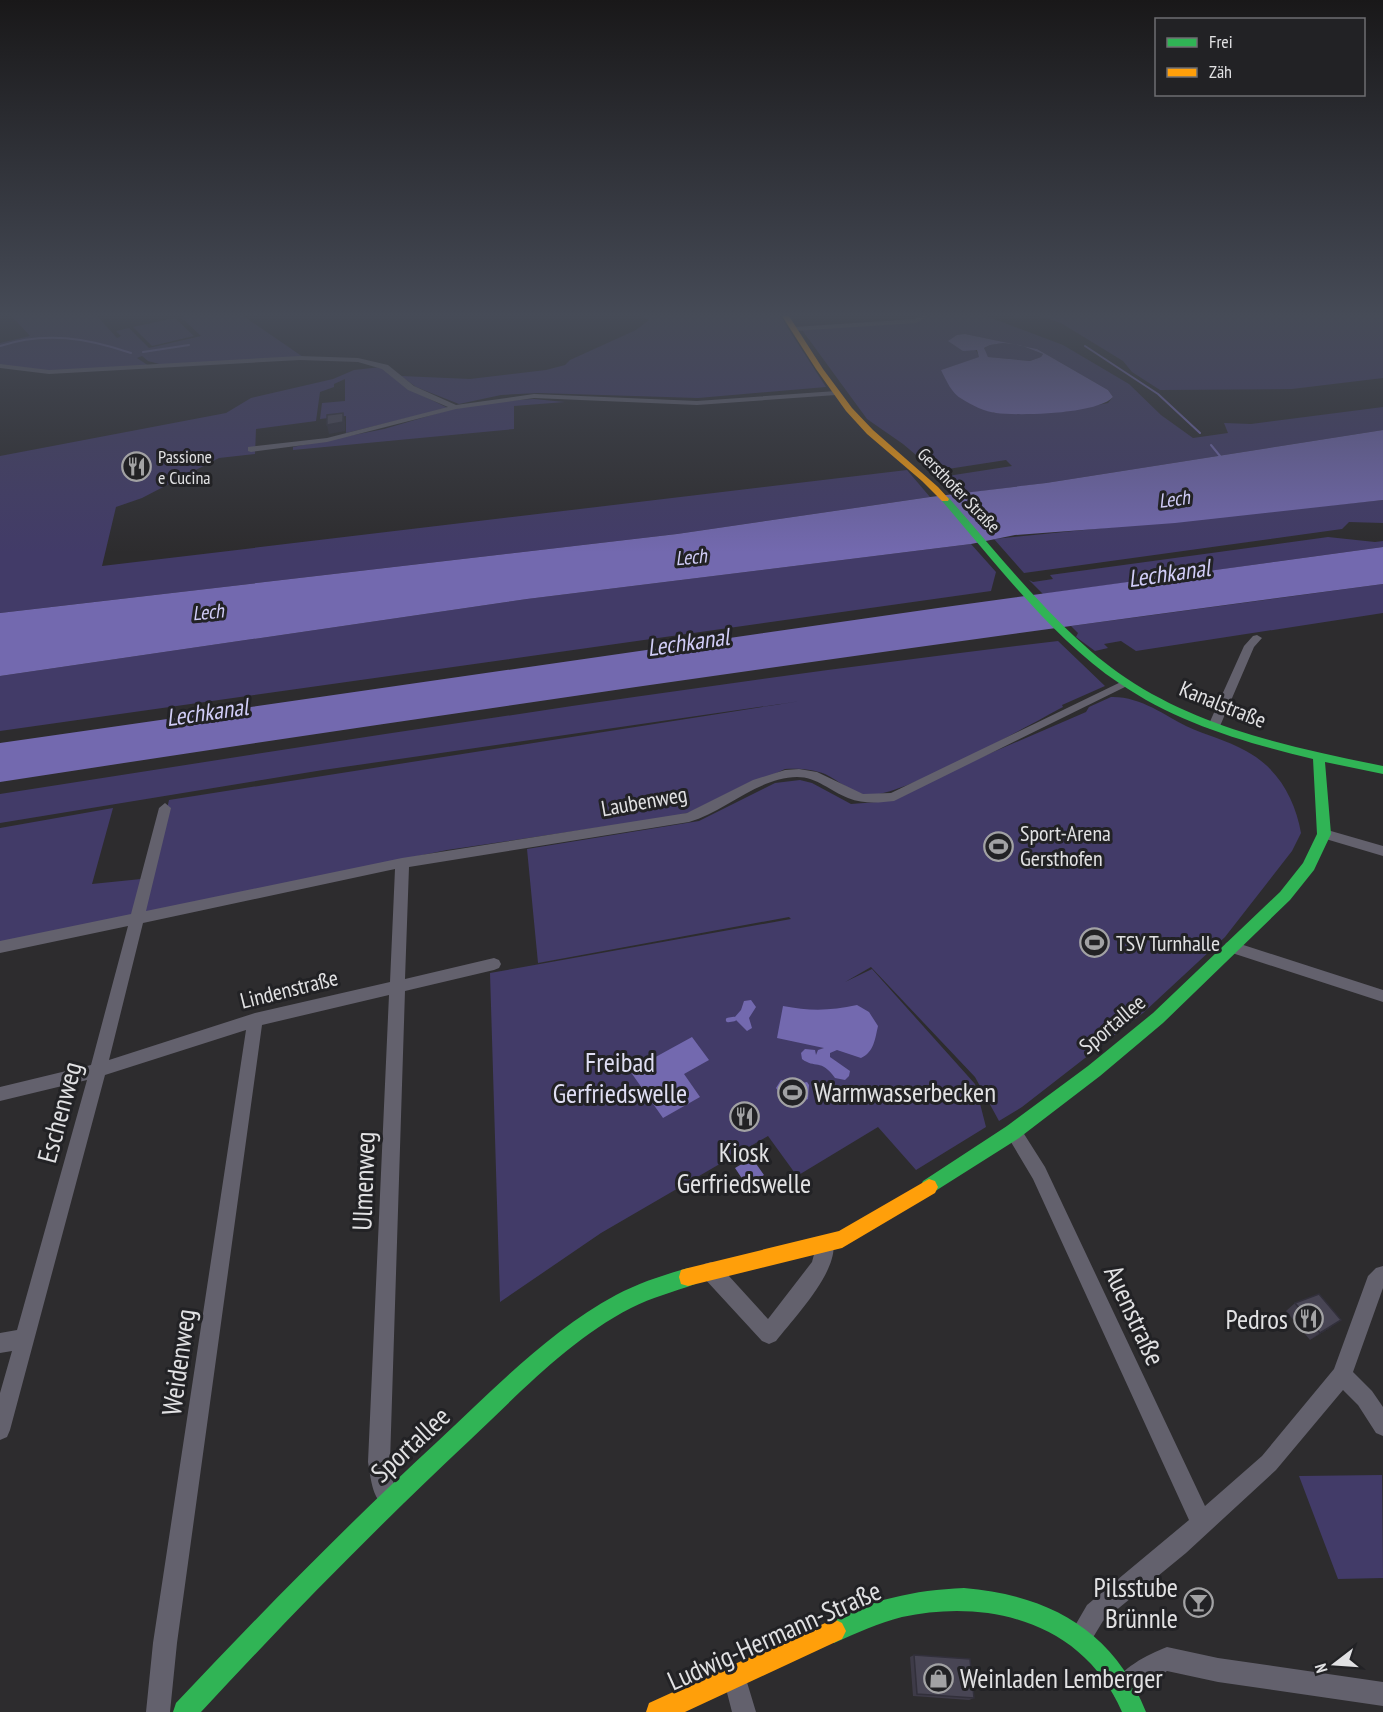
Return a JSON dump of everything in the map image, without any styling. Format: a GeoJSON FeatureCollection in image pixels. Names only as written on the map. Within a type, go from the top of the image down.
{"type":"FeatureCollection","features":[{"type":"Feature","properties":{"kind":"street"},"geometry":{"type":"LineString","coordinates":[[423,393],[455,406]]}},
{"type":"Feature","properties":{"kind":"street"},"geometry":{"type":"LineString","coordinates":[[251,449],[327,440],[384,427],[455,406],[534,396],[697,404],[836,393]]}},
{"type":"Feature","properties":{"kind":"street","name":"Gersthofer Straße"},"geometry":{"type":"LineString","coordinates":[[836,393],[861,423],[932,482],[1067,635]]}},
{"type":"Feature","properties":{"kind":"street","name":"Kanalstraße"},"geometry":{"type":"LineString","coordinates":[[1067,635],[1125,683],[1214,726],[1281,749],[1383,770]]}},
{"type":"Feature","properties":{"kind":"street"},"geometry":{"type":"LineString","coordinates":[[1214,726],[1249,646],[1257,639]]}},
{"type":"Feature","properties":{"kind":"street","name":"Laubenweg"},"geometry":{"type":"LineString","coordinates":[[0,947],[402,863],[688,817],[710,809],[763,782],[790,773],[800,772],[820,778],[846,794],[862,799],[878,800],[894,797],[1125,683]]}},
{"type":"Feature","properties":{"kind":"street","name":"Sportallee"},"geometry":{"type":"LineString","coordinates":[[185,1712],[236,1656],[390,1499],[519,1379],[555,1348],[595,1319],[641,1293],[672,1281],[842,1239],[921,1193],[1013,1132],[1094,1071],[1158,1018],[1285,896],[1309,866],[1324,834],[1319,758]]}},
{"type":"Feature","properties":{"kind":"street","name":"Eschenweg"},"geometry":{"type":"LineString","coordinates":[[0,1430],[98,1070],[165,808]]}},
{"type":"Feature","properties":{"kind":"street"},"geometry":{"type":"LineString","coordinates":[[1324,834],[1383,851]]}},
{"type":"Feature","properties":{"kind":"street","name":"Ulmenweg"},"geometry":{"type":"LineString","coordinates":[[390,1499],[384,1490],[380,1461],[402,863]]}},
{"type":"Feature","properties":{"kind":"street"},"geometry":{"type":"LineString","coordinates":[[1231,947],[1383,996]]}},
{"type":"Feature","properties":{"kind":"street","name":"Lindenstraße"},"geometry":{"type":"LineString","coordinates":[[0,1094],[98,1070],[255,1020],[494,964]]}},
{"type":"Feature","properties":{"kind":"street","name":"Weidenweg"},"geometry":{"type":"LineString","coordinates":[[158,1712],[165,1643],[255,1020]]}},
{"type":"Feature","properties":{"kind":"street","name":"Auenstraße"},"geometry":{"type":"LineString","coordinates":[[1013,1132],[1046,1188],[1202,1523]]}},
{"type":"Feature","properties":{"kind":"street"},"geometry":{"type":"LineString","coordinates":[[711,1271],[769,1334],[821,1266],[825,1245]]}},
{"type":"Feature","properties":{"kind":"street"},"geometry":{"type":"LineString","coordinates":[[1081,1636],[1095,1613],[1269,1463],[1301,1427],[1342,1375],[1375,1283],[1383,1275]]}},
{"type":"Feature","properties":{"kind":"street"},"geometry":{"type":"LineString","coordinates":[[0,1343],[24,1339]]}},
{"type":"Feature","properties":{"kind":"street"},"geometry":{"type":"LineString","coordinates":[[1342,1375],[1365,1398],[1383,1426]]}},
{"type":"Feature","properties":{"kind":"street","name":"Ludwig-Hermann-Straße"},"geometry":{"type":"LineString","coordinates":[[658,1712],[871,1614],[906,1604],[964,1599],[993,1601],[1033,1609],[1081,1636],[1104,1662],[1123,1689],[1134,1712]]}},
{"type":"Feature","properties":{"kind":"street"},"geometry":{"type":"LineString","coordinates":[[1123,1689],[1153,1665],[1167,1659],[1218,1670],[1383,1694]]}},
{"type":"Feature","properties":{"kind":"street"},"geometry":{"type":"LineString","coordinates":[[735,1677],[744,1712]]}},
{"type":"Feature","properties":{"kind":"green space"},"geometry":{"type":"Polygon","coordinates":[[[273,393],[320,393],[316,421],[256,429],[255,454],[219,458],[142,498],[116,507],[102,566],[907,470],[930,497],[677,534],[0,613],[0,456],[226,413],[251,398],[273,393]]]}},
{"type":"Feature","properties":{"kind":"green space"},"geometry":{"type":"Polygon","coordinates":[[[345,393],[417,393],[448,408],[346,433],[346,416],[320,419],[322,403],[345,401],[345,393]]]}},
{"type":"Feature","properties":{"kind":"green space"},"geometry":{"type":"Polygon","coordinates":[[[431,393],[757,393],[698,398],[538,393],[501,395],[459,404],[431,393]]]}},
{"type":"Feature","properties":{"kind":"green space"},"geometry":{"type":"Polygon","coordinates":[[[848,393],[969,393],[994,413],[1063,412],[1108,403],[1113,397],[1110,393],[1138,393],[1161,415],[1193,438],[1228,433],[1224,423],[1251,424],[1383,407],[1383,430],[1046,483],[958,494],[941,477],[1012,466],[1006,460],[935,471],[903,444],[867,419],[848,393]]]}},
{"type":"Feature","properties":{"kind":"green space"},"geometry":{"type":"Polygon","coordinates":[[[534,399],[565,402],[514,406],[514,429],[293,450],[293,447],[384,429],[486,402],[534,399]]]}},
{"type":"Feature","properties":{"kind":"green space"},"geometry":{"type":"Polygon","coordinates":[[[1383,500],[1383,523],[1349,522],[1342,529],[1024,573],[994,539],[1383,500]]]}},
{"type":"Feature","properties":{"kind":"green space"},"geometry":{"type":"Polygon","coordinates":[[[1328,537],[1383,541],[1383,547],[1043,594],[1029,580],[1033,582],[1053,579],[1050,575],[1328,537]]]}},
{"type":"Feature","properties":{"kind":"green space"},"geometry":{"type":"Polygon","coordinates":[[[971,544],[996,572],[991,591],[0,731],[0,676],[527,599],[971,544]]]}},
{"type":"Feature","properties":{"kind":"green space"},"geometry":{"type":"Polygon","coordinates":[[[1383,584],[1383,613],[1136,651],[1121,641],[1104,644],[1108,648],[1095,651],[1076,637],[1078,633],[1071,626],[1383,584]]]}},
{"type":"Feature","properties":{"kind":"green space"},"geometry":{"type":"Polygon","coordinates":[[[1058,641],[1105,686],[1062,705],[1063,707],[963,760],[905,786],[882,793],[861,794],[816,771],[785,769],[698,810],[676,816],[447,850],[0,942],[0,828],[113,808],[92,884],[151,878],[169,800],[801,701],[323,770],[0,823],[0,794],[660,693],[1058,641]]]}},
{"type":"Feature","properties":{"kind":"green space","name":"Freibad Gerfriedswelle"},"geometry":{"type":"Polygon","coordinates":[[[1111,697],[1142,703],[1186,726],[1246,751],[1276,775],[1289,797],[1301,833],[1292,851],[1225,937],[1143,1013],[1022,1107],[999,1121],[975,1077],[871,967],[845,982],[872,969],[975,1084],[986,1127],[916,1170],[878,1127],[797,1176],[768,1136],[601,1233],[500,1302],[490,973],[791,919],[789,917],[538,963],[527,849],[699,821],[775,783],[800,780],[812,783],[851,804],[877,802],[1086,712],[1089,707],[1111,697]]]}},
{"type":"Feature","properties":{"kind":"green space"},"geometry":{"type":"Polygon","coordinates":[[[1382,1475],[1383,1578],[1338,1579],[1299,1476],[1382,1475]]]}},
{"type":"Feature","properties":{"kind":"water"},"geometry":{"type":"Polygon","coordinates":[[[1110,393],[1113,397],[1105,403],[1076,410],[1040,414],[1007,414],[983,410],[955,394],[1110,393]]]}},
{"type":"Feature","properties":{"kind":"water","name":"Lech"},"geometry":{"type":"Polygon","coordinates":[[[1383,430],[1383,500],[1175,523],[1015,535],[971,544],[527,599],[0,676],[0,613],[677,534],[930,497],[1046,483],[1383,430]]]}},
{"type":"Feature","properties":{"kind":"water"},"geometry":{"type":"Polygon","coordinates":[[[1383,547],[1383,584],[691,679],[0,782],[0,743],[938,608],[1383,547]]]}},
{"type":"Feature","properties":{"kind":"water"},"geometry":{"type":"Polygon","coordinates":[[[751,1000],[756,1007],[749,1018],[752,1028],[747,1031],[734,1018],[741,1010],[744,1001],[751,1000]]]}},
{"type":"Feature","properties":{"kind":"water"},"geometry":{"type":"Polygon","coordinates":[[[857,1005],[869,1012],[878,1026],[871,1049],[861,1058],[837,1050],[830,1053],[830,1057],[850,1071],[845,1080],[835,1078],[826,1068],[802,1059],[801,1053],[805,1049],[815,1050],[816,1055],[818,1050],[824,1048],[777,1038],[783,1006],[820,1010],[857,1005]]]}},
{"type":"Feature","properties":{"kind":"water"},"geometry":{"type":"Polygon","coordinates":[[[692,1037],[709,1060],[684,1074],[700,1097],[663,1118],[630,1071],[692,1037]]]}},
{"type":"Feature","properties":{"kind":"water","name":"Warmwasserbecken"},"geometry":{"type":"Polygon","coordinates":[[[781,1080],[790,1082],[790,1088],[798,1086],[799,1091],[802,1083],[807,1082],[809,1085],[808,1099],[804,1101],[792,1095],[790,1103],[787,1103],[787,1097],[781,1095],[776,1088],[781,1080]]]}},
{"type":"Feature","properties":{"kind":"water"},"geometry":{"type":"Polygon","coordinates":[[[752,1158],[764,1175],[747,1186],[735,1168],[752,1158]]]}},
{"type":"Feature","properties":{"kind":"building"},"geometry":{"type":"Polygon","coordinates":[[[343,413],[343,422],[327,425],[327,415],[343,413]]]}},
{"type":"Feature","properties":{"kind":"building"},"geometry":{"type":"Polygon","coordinates":[[[1319,1294],[1341,1320],[1320,1333],[1295,1303],[1319,1294]]]}},
{"type":"Feature","properties":{"kind":"building","name":"Weinladen Lemberger"},"geometry":{"type":"Polygon","coordinates":[[[914,1655],[970,1659],[974,1698],[917,1694],[914,1655]]]}},
{"type":"Feature","properties":{"kind":"waterway"},"geometry":{"type":"LineString","coordinates":[[1156,393],[1200,433]]}},
{"type":"Feature","properties":{"kind":"waterway"},"geometry":{"type":"LineString","coordinates":[[1211,445],[1220,456]]}},
{"type":"Feature","properties":{"kind":"waterway"},"geometry":{"type":"LineString","coordinates":[[728,1020],[734,1019]]}},
{"type":"Feature","properties":{"kind":"traffic: fast"},"geometry":{"type":"LineString","coordinates":[[945,499],[1018,583],[1057,623],[1077,643],[1126,683],[1186,715],[1218,728],[1283,748],[1383,770]]}},
{"type":"Feature","properties":{"kind":"traffic: fast"},"geometry":{"type":"LineString","coordinates":[[929,1187],[1013,1132],[1094,1071],[1158,1018],[1285,896],[1309,866],[1324,834],[1319,758]]}},
{"type":"Feature","properties":{"kind":"traffic: fast"},"geometry":{"type":"LineString","coordinates":[[185,1712],[286,1604],[356,1534],[539,1362],[594,1319],[655,1287],[688,1277]]}},
{"type":"Feature","properties":{"kind":"traffic: fast"},"geometry":{"type":"LineString","coordinates":[[834,1631],[872,1614],[933,1601],[964,1599],[994,1602],[1024,1609],[1051,1620],[1077,1636],[1110,1670],[1124,1690],[1134,1712]]}},
{"type":"Feature","properties":{"kind":"traffic: slow"},"geometry":{"type":"LineString","coordinates":[[836,393],[870,432],[945,499]]}},
{"type":"Feature","properties":{"kind":"traffic: slow"},"geometry":{"type":"LineString","coordinates":[[688,1277],[842,1239],[929,1187]]}},
{"type":"Feature","properties":{"kind":"traffic: slow"},"geometry":{"type":"LineString","coordinates":[[658,1712],[834,1631]]}},
{"type":"Feature","properties":{"kind":"place","name":"Passione e Cucina"},"geometry":{"type":"Point","coordinates":[137,466]}},
{"type":"Feature","properties":{"kind":"place","name":"Sport-Arena Gersthofen"},"geometry":{"type":"Point","coordinates":[999,846]}},
{"type":"Feature","properties":{"kind":"place","name":"TSV Turnhalle"},"geometry":{"type":"Point","coordinates":[1095,943]}},
{"type":"Feature","properties":{"kind":"place","name":"Warmwasserbecken"},"geometry":{"type":"Point","coordinates":[793,1092]}},
{"type":"Feature","properties":{"kind":"place","name":"Kiosk Gerfriedswelle"},"geometry":{"type":"Point","coordinates":[744,1117]}},
{"type":"Feature","properties":{"kind":"place","name":"Pedros"},"geometry":{"type":"Point","coordinates":[1309,1319]}},
{"type":"Feature","properties":{"kind":"place","name":"Pilsstube Brünnle"},"geometry":{"type":"Point","coordinates":[1199,1603]}},
{"type":"Feature","properties":{"kind":"place","name":"Weinladen Lemberger"},"geometry":{"type":"Point","coordinates":[939,1678]}},
{"type":"Feature","properties":{"kind":"water label","name":"Lechkanal"},"geometry":{"type":"Point","coordinates":[1169,573]}},
{"type":"Feature","properties":{"kind":"water label","name":"Lechkanal"},"geometry":{"type":"Point","coordinates":[688,642]}},
{"type":"Feature","properties":{"kind":"water label","name":"Lechkanal"},"geometry":{"type":"Point","coordinates":[207,712]}}]}
